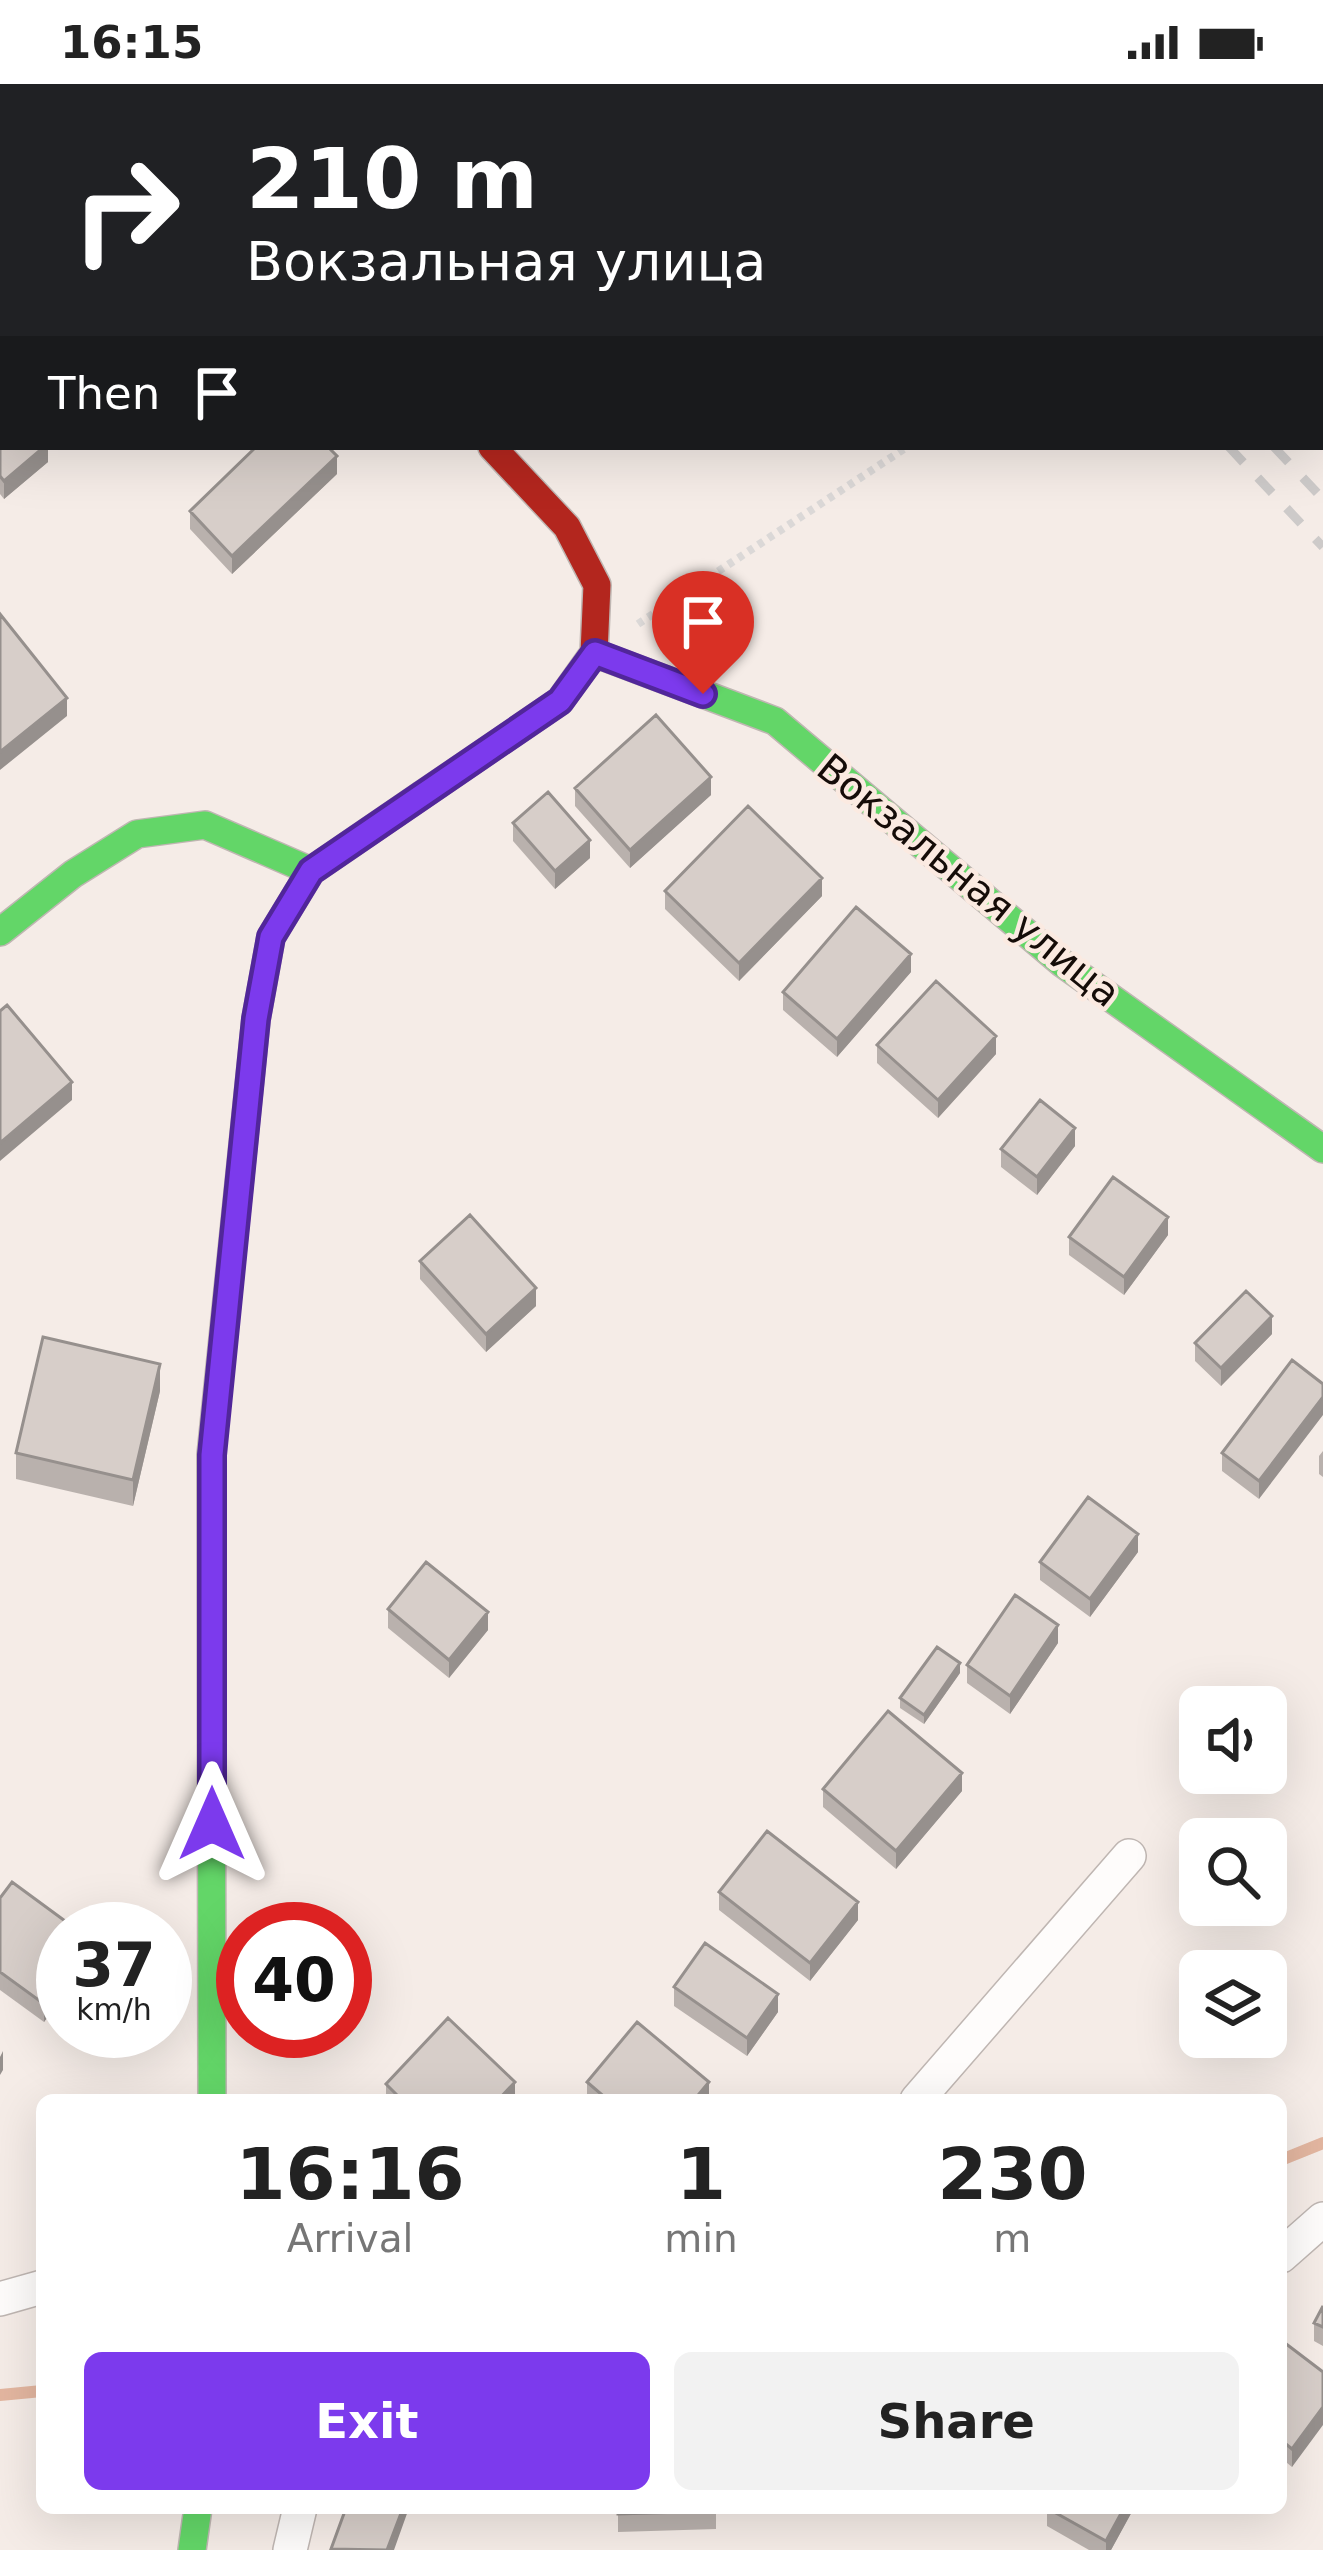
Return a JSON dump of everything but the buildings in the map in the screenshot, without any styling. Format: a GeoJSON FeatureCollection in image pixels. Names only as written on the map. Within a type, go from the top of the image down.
{"type":"FeatureCollection","features":[{"type":"Feature","properties":{"kind":"street"},"geometry":{"type":"LineString","coordinates":[[212,2094],[212,1455],[256,1019],[271,937],[311,871],[560,701],[595,653],[598,585],[567,526],[495,450]]}},
{"type":"Feature","properties":{"kind":"street","name":"Вокзальная улица"},"geometry":{"type":"LineString","coordinates":[[595,653],[775,721],[1062,963],[1323,1149]]}},
{"type":"Feature","properties":{"kind":"street"},"geometry":{"type":"LineString","coordinates":[[0,932],[73,874],[137,834],[205,825],[311,871]]}},
{"type":"Feature","properties":{"kind":"street"},"geometry":{"type":"LineString","coordinates":[[922,2094],[1129,1856]]}},
{"type":"Feature","properties":{"kind":"street"},"geometry":{"type":"LineString","coordinates":[[1287,2251],[1323,2219]]}},
{"type":"Feature","properties":{"kind":"street"},"geometry":{"type":"LineString","coordinates":[[0,2299],[36,2289]]}},
{"type":"Feature","properties":{"kind":"street"},"geometry":{"type":"LineString","coordinates":[[192,2550],[197,2514]]}},
{"type":"Feature","properties":{"kind":"street"},"geometry":{"type":"LineString","coordinates":[[290,2550],[299,2514]]}},
{"type":"Feature","properties":{"kind":"path"},"geometry":{"type":"LineString","coordinates":[[595,653],[902,450]]}},
{"type":"Feature","properties":{"kind":"waterway"},"geometry":{"type":"LineString","coordinates":[[1287,2158],[1323,2143]]}},
{"type":"Feature","properties":{"kind":"waterway"},"geometry":{"type":"LineString","coordinates":[[0,2395],[36,2392]]}},
{"type":"Feature","properties":{"kind":"railway"},"geometry":{"type":"LineString","coordinates":[[1232,450],[1323,547]]}},
{"type":"Feature","properties":{"kind":"railway"},"geometry":{"type":"LineString","coordinates":[[1277,450],[1323,499]]}},
{"type":"Feature","properties":{"kind":"traffic: fast"},"geometry":{"type":"LineString","coordinates":[[594,653],[775,721],[1062,963],[1323,1149]]}},
{"type":"Feature","properties":{"kind":"traffic: fast"},"geometry":{"type":"LineString","coordinates":[[212,2094],[211,1455],[256,1019],[271,937],[311,871],[422,795]]}},
{"type":"Feature","properties":{"kind":"traffic: fast"},"geometry":{"type":"LineString","coordinates":[[0,932],[73,874],[137,834],[205,825],[311,871]]}},
{"type":"Feature","properties":{"kind":"traffic: fast"},"geometry":{"type":"LineString","coordinates":[[192,2550],[197,2514]]}},
{"type":"Feature","properties":{"kind":"traffic: jam"},"geometry":{"type":"LineString","coordinates":[[422,795],[560,701],[594,653],[597,585],[567,527],[495,450]]}},
{"type":"Feature","properties":{"kind":"route"},"geometry":{"type":"LineString","coordinates":[[212,1824],[212,1455],[256,1019],[271,937],[311,871],[560,701],[595,653],[703,694]]}}]}
